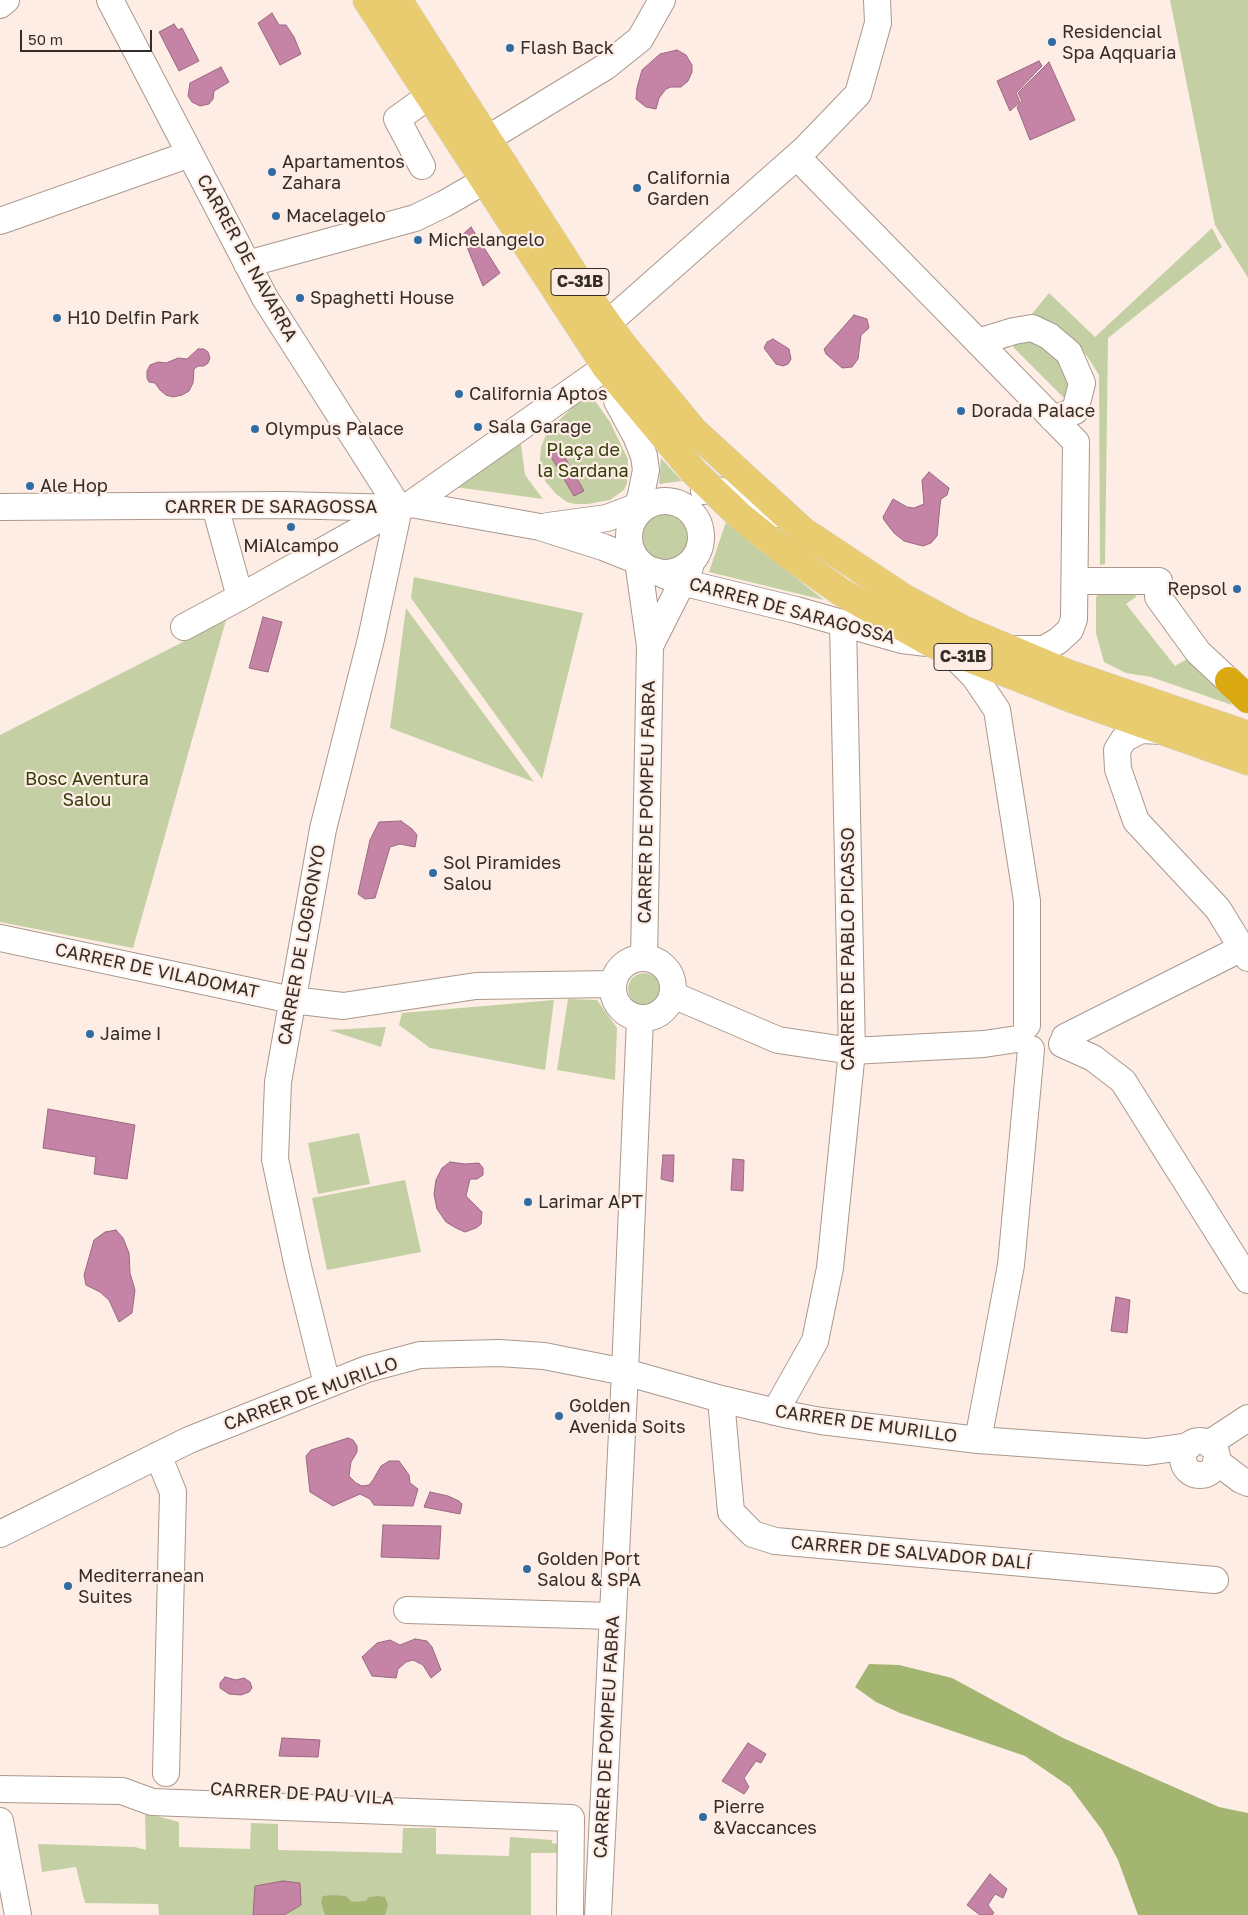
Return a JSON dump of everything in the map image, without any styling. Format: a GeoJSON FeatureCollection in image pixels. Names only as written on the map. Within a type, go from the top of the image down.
{"type":"FeatureCollection","features":[{"type":"Feature","properties":{"kind":"main road","name":"C-31B"},"geometry":{"type":"LineString","coordinates":[[367,0],[612,374],[693,471],[741,517],[786,553],[841,592],[940,647],[1070,698],[1248,761]]}},
{"type":"Feature","properties":{"kind":"main road","name":"C-31B"},"geometry":{"type":"LineString","coordinates":[[398,0],[607,324],[622,344],[694,431],[803,531],[904,598],[962,629],[1069,674],[1248,735]]}},
{"type":"Feature","properties":{"kind":"street"},"geometry":{"type":"LineString","coordinates":[[0,5],[6,0]]}},
{"type":"Feature","properties":{"kind":"street","name":"CARRER DE NAVARRA"},"geometry":{"type":"LineString","coordinates":[[110,0],[265,298],[405,506]]}},
{"type":"Feature","properties":{"kind":"street"},"geometry":{"type":"LineString","coordinates":[[487,139],[604,68],[640,39],[662,0]]}},
{"type":"Feature","properties":{"kind":"street"},"geometry":{"type":"LineString","coordinates":[[607,324],[796,157],[858,94],[878,22],[877,0]]}},
{"type":"Feature","properties":{"kind":"street"},"geometry":{"type":"LineString","coordinates":[[422,166],[397,119],[429,96]]}},
{"type":"Feature","properties":{"kind":"street"},"geometry":{"type":"LineString","coordinates":[[0,221],[190,154]]}},
{"type":"Feature","properties":{"kind":"street"},"geometry":{"type":"LineString","coordinates":[[796,157],[1076,442],[1076,581],[1074,619],[1070,630],[1058,641],[1044,649],[1011,649]]}},
{"type":"Feature","properties":{"kind":"street"},"geometry":{"type":"LineString","coordinates":[[247,264],[415,218],[484,181]]}},
{"type":"Feature","properties":{"kind":"street"},"geometry":{"type":"LineString","coordinates":[[978,342],[1014,331],[1032,328],[1049,336],[1069,353],[1082,383],[1075,411],[1053,419]]}},
{"type":"Feature","properties":{"kind":"street"},"geometry":{"type":"LineString","coordinates":[[184,627],[405,506],[612,374],[617,402],[636,436],[644,456],[646,470],[641,495],[643,509],[670,501],[680,504],[690,510],[697,520],[701,531],[698,551],[686,566],[677,571],[666,573],[647,566]]}},
{"type":"Feature","properties":{"kind":"street"},"geometry":{"type":"LineString","coordinates":[[694,431],[712,489],[744,496],[769,509],[803,531]]}},
{"type":"Feature","properties":{"kind":"street","name":"CARRER DE SARAGOSSA"},"geometry":{"type":"LineString","coordinates":[[540,527],[607,518],[712,489]]}},
{"type":"Feature","properties":{"kind":"street","name":"CARRER DE POMPEU FABRA"},"geometry":{"type":"LineString","coordinates":[[650,646],[698,551],[712,489]]}},
{"type":"Feature","properties":{"kind":"street"},"geometry":{"type":"LineString","coordinates":[[215,506],[240,597]]}},
{"type":"Feature","properties":{"kind":"street","name":"CARRER DE SARAGOSSA"},"geometry":{"type":"LineString","coordinates":[[0,507],[405,506],[540,527],[603,547],[681,582],[902,640],[940,647]]}},
{"type":"Feature","properties":{"kind":"street","name":"CARRER DE LOGRONYO"},"geometry":{"type":"LineString","coordinates":[[327,1384],[298,1267],[275,1159],[278,1082],[323,829],[405,506]]}},
{"type":"Feature","properties":{"kind":"street","name":"CARRER DE POMPEU FABRA"},"geometry":{"type":"LineString","coordinates":[[643,509],[629,534],[630,544],[647,566],[650,646],[644,958]]}},
{"type":"Feature","properties":{"kind":"street"},"geometry":{"type":"LineString","coordinates":[[1076,581],[1159,581],[1158,597],[1198,652],[1239,690]]}},
{"type":"Feature","properties":{"kind":"street","name":"CARRER DE PABLO PICASSO"},"geometry":{"type":"LineString","coordinates":[[775,1412],[815,1341],[830,1268],[852,1051],[843,623]]}},
{"type":"Feature","properties":{"kind":"street"},"geometry":{"type":"LineString","coordinates":[[940,647],[974,676],[998,710],[1027,901],[1025,1038],[1011,1265],[978,1440]]}},
{"type":"Feature","properties":{"kind":"street"},"geometry":{"type":"LineString","coordinates":[[673,995],[778,1040],[852,1051],[984,1044],[1025,1038],[1052,1049],[1063,1041],[1245,953],[1218,910],[1136,821],[1118,769],[1117,750],[1124,739],[1141,730],[1163,731]]}},
{"type":"Feature","properties":{"kind":"street","name":"CARRER DE VILADOMAT"},"geometry":{"type":"LineString","coordinates":[[0,938],[292,1000],[343,1006],[476,986],[613,984]]}},
{"type":"Feature","properties":{"kind":"street"},"geometry":{"type":"LineString","coordinates":[[644,958],[661,963],[672,977],[674,986],[670,1002],[661,1014],[647,1019],[640,1019],[622,1011],[616,1003],[613,994],[613,984],[615,976],[627,962],[644,958]]}},
{"type":"Feature","properties":{"kind":"street","name":"CARRER DE POMPEU FABRA"},"geometry":{"type":"LineString","coordinates":[[598,1915],[625,1372],[640,1019]]}},
{"type":"Feature","properties":{"kind":"street"},"geometry":{"type":"LineString","coordinates":[[1063,1041],[1093,1058],[1123,1081],[1248,1280]]}},
{"type":"Feature","properties":{"kind":"street","name":"CARRER DE MURILLO"},"geometry":{"type":"LineString","coordinates":[[0,1534],[189,1440],[367,1369],[420,1355],[499,1353],[544,1356],[625,1372],[721,1399],[821,1421],[978,1440],[1147,1452],[1201,1458],[1231,1482],[1244,1482]]}},
{"type":"Feature","properties":{"kind":"street","name":"CARRER DE SALVADOR DALÍ"},"geometry":{"type":"LineString","coordinates":[[721,1399],[731,1512],[754,1534],[775,1541],[1215,1580]]}},
{"type":"Feature","properties":{"kind":"street"},"geometry":{"type":"LineString","coordinates":[[1201,1458],[1213,1441],[1248,1418]]}},
{"type":"Feature","properties":{"kind":"street"},"geometry":{"type":"LineString","coordinates":[[158,1455],[173,1492],[166,1773]]}},
{"type":"Feature","properties":{"kind":"street"},"geometry":{"type":"LineString","coordinates":[[406,1610],[613,1616]]}},
{"type":"Feature","properties":{"kind":"street","name":"CARRER DE PAU VILA"},"geometry":{"type":"LineString","coordinates":[[0,1777],[603,1813]]}},
{"type":"Feature","properties":{"kind":"street"},"geometry":{"type":"LineString","coordinates":[[0,1789],[122,1791],[152,1802],[571,1818],[603,1813]]}},
{"type":"Feature","properties":{"kind":"street"},"geometry":{"type":"LineString","coordinates":[[570,1915],[571,1818]]}},
{"type":"Feature","properties":{"kind":"street"},"geometry":{"type":"LineString","coordinates":[[0,1821],[18,1915]]}},
{"type":"Feature","properties":{"kind":"green space"},"geometry":{"type":"Polygon","coordinates":[[[1170,0],[1248,0],[1248,278],[1215,225],[1170,0]]]}},
{"type":"Feature","properties":{"kind":"green space"},"geometry":{"type":"Polygon","coordinates":[[[1212,228],[1222,247],[1108,338],[1105,564],[1100,565],[1099,375],[1087,356],[1063,333],[1031,315],[1049,293],[1095,337],[1212,228]]]}},
{"type":"Feature","properties":{"kind":"green space"},"geometry":{"type":"Polygon","coordinates":[[[1021,339],[1046,344],[1072,376],[1067,399],[1014,348],[1013,344],[1021,339]]]}},
{"type":"Feature","properties":{"kind":"green space","name":"Plaça de la Sardana"},"geometry":{"type":"Polygon","coordinates":[[[591,395],[610,422],[628,459],[627,483],[624,490],[610,500],[575,504],[567,502],[556,494],[545,481],[540,459],[541,447],[546,435],[553,426],[575,405],[591,395]]]}},
{"type":"Feature","properties":{"kind":"green space"},"geometry":{"type":"Polygon","coordinates":[[[521,444],[525,475],[543,499],[455,487],[521,444]]]}},
{"type":"Feature","properties":{"kind":"green space"},"geometry":{"type":"Polygon","coordinates":[[[661,458],[682,481],[659,484],[661,458]]]}},
{"type":"Feature","properties":{"kind":"green space"},"geometry":{"type":"Polygon","coordinates":[[[666,511],[676,513],[684,519],[690,527],[692,537],[690,547],[684,555],[676,561],[666,563],[656,561],[648,555],[642,547],[640,537],[642,527],[648,519],[656,513],[666,511]]]}},
{"type":"Feature","properties":{"kind":"green space"},"geometry":{"type":"Polygon","coordinates":[[[726,522],[824,600],[709,572],[726,522]]]}},
{"type":"Feature","properties":{"kind":"green space"},"geometry":{"type":"Polygon","coordinates":[[[414,577],[583,613],[542,779],[411,598],[414,577]]]}},
{"type":"Feature","properties":{"kind":"green space"},"geometry":{"type":"Polygon","coordinates":[[[1135,591],[1136,597],[1126,604],[1175,666],[1187,659],[1203,667],[1232,705],[1151,677],[1126,673],[1104,662],[1096,633],[1096,597],[1101,592],[1135,591]]]}},
{"type":"Feature","properties":{"kind":"green space"},"geometry":{"type":"Polygon","coordinates":[[[406,608],[534,782],[390,728],[406,608]]]}},
{"type":"Feature","properties":{"kind":"green space","name":"Bosc Aventura Salou"},"geometry":{"type":"Polygon","coordinates":[[[226,620],[133,948],[0,922],[0,735],[226,620]]]}},
{"type":"Feature","properties":{"kind":"green space"},"geometry":{"type":"Polygon","coordinates":[[[644,973],[650,974],[655,978],[659,983],[659,995],[655,1000],[650,1004],[644,1005],[638,1004],[633,1000],[629,995],[628,989],[629,983],[633,978],[638,974],[644,973]]]}},
{"type":"Feature","properties":{"kind":"green space"},"geometry":{"type":"Polygon","coordinates":[[[568,999],[597,1000],[617,1028],[615,1080],[557,1070],[568,999]]]}},
{"type":"Feature","properties":{"kind":"green space"},"geometry":{"type":"Polygon","coordinates":[[[554,1000],[545,1070],[430,1048],[399,1025],[402,1013],[554,1000]]]}},
{"type":"Feature","properties":{"kind":"green space"},"geometry":{"type":"Polygon","coordinates":[[[386,1027],[381,1047],[329,1030],[386,1027]]]}},
{"type":"Feature","properties":{"kind":"green space"},"geometry":{"type":"Polygon","coordinates":[[[359,1133],[370,1184],[318,1194],[308,1143],[359,1133]]]}},
{"type":"Feature","properties":{"kind":"green space"},"geometry":{"type":"Polygon","coordinates":[[[405,1180],[421,1252],[327,1270],[312,1198],[405,1180]]]}},
{"type":"Feature","properties":{"kind":"green space"},"geometry":{"type":"Polygon","coordinates":[[[869,1664],[899,1665],[952,1678],[1063,1738],[1219,1807],[1248,1813],[1248,1915],[1138,1915],[1118,1860],[1102,1830],[1070,1787],[1025,1756],[900,1713],[876,1702],[855,1687],[869,1664]]]}},
{"type":"Feature","properties":{"kind":"green space"},"geometry":{"type":"Polygon","coordinates":[[[145,1813],[179,1822],[179,1847],[250,1849],[251,1823],[278,1824],[278,1850],[402,1853],[403,1828],[436,1828],[436,1854],[509,1856],[510,1837],[552,1840],[552,1843],[557,1844],[557,1853],[531,1853],[531,1915],[159,1915],[158,1904],[85,1903],[76,1867],[42,1872],[38,1844],[135,1847],[146,1850],[145,1813]]]}},
{"type":"Feature","properties":{"kind":"green space"},"geometry":{"type":"Polygon","coordinates":[[[323,1896],[346,1896],[352,1902],[366,1901],[369,1897],[385,1897],[388,1905],[385,1915],[325,1915],[321,1902],[323,1896]]]}},
{"type":"Feature","properties":{"kind":"shaded area"},"geometry":{"type":"Polygon","coordinates":[[[272,13],[279,25],[286,25],[294,37],[301,54],[280,65],[258,23],[272,13]]]}},
{"type":"Feature","properties":{"kind":"shaded area"},"geometry":{"type":"Polygon","coordinates":[[[174,24],[178,30],[182,28],[199,61],[179,71],[159,32],[174,24]]]}},
{"type":"Feature","properties":{"kind":"shaded area"},"geometry":{"type":"Polygon","coordinates":[[[677,50],[686,55],[692,65],[692,72],[688,81],[681,87],[666,89],[659,98],[656,109],[646,107],[636,99],[642,70],[660,54],[677,50]]]}},
{"type":"Feature","properties":{"kind":"shaded area"},"geometry":{"type":"Polygon","coordinates":[[[1039,61],[1042,66],[1016,93],[1020,102],[1010,111],[997,81],[1039,61]]]}},
{"type":"Feature","properties":{"kind":"shaded area"},"geometry":{"type":"Polygon","coordinates":[[[1049,62],[1075,120],[1030,140],[1017,107],[1022,101],[1018,93],[1049,62]]]}},
{"type":"Feature","properties":{"kind":"shaded area"},"geometry":{"type":"Polygon","coordinates":[[[221,67],[229,82],[214,91],[213,99],[209,104],[200,106],[192,102],[188,96],[190,83],[221,67]]]}},
{"type":"Feature","properties":{"kind":"shaded area"},"geometry":{"type":"Polygon","coordinates":[[[471,227],[500,273],[483,286],[462,235],[471,227]]]}},
{"type":"Feature","properties":{"kind":"shaded area"},"geometry":{"type":"Polygon","coordinates":[[[854,315],[867,319],[869,328],[861,335],[858,359],[852,367],[842,368],[826,354],[824,349],[854,315]]]}},
{"type":"Feature","properties":{"kind":"shaded area"},"geometry":{"type":"Polygon","coordinates":[[[773,339],[789,349],[791,359],[788,364],[783,366],[776,364],[764,348],[767,342],[773,339]]]}},
{"type":"Feature","properties":{"kind":"shaded area"},"geometry":{"type":"Polygon","coordinates":[[[198,349],[204,349],[208,352],[210,358],[204,366],[198,366],[194,369],[193,383],[189,391],[173,397],[166,395],[155,383],[149,382],[147,371],[150,365],[158,362],[166,363],[178,358],[187,359],[198,349]]]}},
{"type":"Feature","properties":{"kind":"shaded area"},"geometry":{"type":"Polygon","coordinates":[[[556,442],[584,491],[574,496],[546,448],[556,442]]]}},
{"type":"Feature","properties":{"kind":"shaded area"},"geometry":{"type":"Polygon","coordinates":[[[929,472],[949,488],[947,495],[941,499],[937,536],[931,543],[923,546],[904,541],[894,533],[883,517],[893,499],[907,507],[914,508],[924,504],[922,480],[929,472]]]}},
{"type":"Feature","properties":{"kind":"shaded area"},"geometry":{"type":"Polygon","coordinates":[[[263,617],[282,622],[268,672],[249,668],[263,617]]]}},
{"type":"Feature","properties":{"kind":"shaded area"},"geometry":{"type":"Polygon","coordinates":[[[401,821],[417,835],[415,847],[400,844],[390,847],[375,898],[365,899],[358,894],[370,840],[379,822],[401,821]]]}},
{"type":"Feature","properties":{"kind":"shaded area"},"geometry":{"type":"Polygon","coordinates":[[[48,1109],[135,1125],[127,1179],[94,1174],[96,1157],[43,1148],[48,1109]]]}},
{"type":"Feature","properties":{"kind":"shaded area"},"geometry":{"type":"Polygon","coordinates":[[[663,1155],[674,1155],[673,1182],[661,1179],[663,1155]]]}},
{"type":"Feature","properties":{"kind":"shaded area"},"geometry":{"type":"Polygon","coordinates":[[[733,1159],[744,1160],[743,1191],[731,1190],[733,1159]]]}},
{"type":"Feature","properties":{"kind":"shaded area"},"geometry":{"type":"Polygon","coordinates":[[[450,1162],[479,1163],[483,1168],[483,1175],[477,1179],[470,1179],[466,1196],[482,1212],[481,1224],[465,1232],[446,1222],[437,1209],[434,1194],[436,1180],[442,1168],[450,1162]]]}},
{"type":"Feature","properties":{"kind":"shaded area"},"geometry":{"type":"Polygon","coordinates":[[[116,1230],[123,1238],[129,1253],[130,1273],[135,1290],[132,1313],[119,1322],[109,1300],[100,1292],[86,1285],[84,1275],[94,1240],[105,1232],[116,1230]]]}},
{"type":"Feature","properties":{"kind":"shaded area"},"geometry":{"type":"Polygon","coordinates":[[[1116,1297],[1130,1300],[1127,1333],[1111,1331],[1116,1297]]]}},
{"type":"Feature","properties":{"kind":"shaded area"},"geometry":{"type":"Polygon","coordinates":[[[348,1438],[353,1440],[357,1446],[357,1452],[351,1462],[349,1476],[362,1486],[369,1485],[381,1466],[389,1461],[399,1461],[409,1475],[410,1483],[418,1489],[413,1506],[374,1505],[370,1499],[360,1494],[333,1506],[310,1492],[306,1456],[311,1450],[348,1438]]]}},
{"type":"Feature","properties":{"kind":"shaded area"},"geometry":{"type":"Polygon","coordinates":[[[430,1492],[448,1496],[459,1501],[462,1504],[460,1514],[424,1507],[430,1492]]]}},
{"type":"Feature","properties":{"kind":"shaded area"},"geometry":{"type":"Polygon","coordinates":[[[383,1525],[441,1526],[439,1559],[381,1557],[383,1525]]]}},
{"type":"Feature","properties":{"kind":"shaded area"},"geometry":{"type":"Polygon","coordinates":[[[415,1639],[427,1641],[432,1647],[441,1670],[431,1678],[423,1665],[413,1660],[406,1662],[398,1669],[396,1678],[372,1676],[362,1657],[377,1643],[390,1640],[400,1645],[415,1639]]]}},
{"type":"Feature","properties":{"kind":"shaded area"},"geometry":{"type":"Polygon","coordinates":[[[225,1677],[236,1680],[244,1678],[250,1682],[252,1688],[249,1692],[241,1695],[229,1694],[220,1688],[220,1683],[225,1677]]]}},
{"type":"Feature","properties":{"kind":"shaded area"},"geometry":{"type":"Polygon","coordinates":[[[282,1738],[320,1740],[318,1757],[279,1756],[282,1738]]]}},
{"type":"Feature","properties":{"kind":"shaded area"},"geometry":{"type":"Polygon","coordinates":[[[748,1743],[766,1754],[761,1763],[756,1761],[744,1778],[749,1787],[744,1794],[722,1781],[748,1743]]]}},
{"type":"Feature","properties":{"kind":"shaded area"},"geometry":{"type":"Polygon","coordinates":[[[990,1874],[1007,1889],[1003,1898],[995,1894],[988,1905],[994,1913],[992,1915],[980,1915],[967,1905],[990,1874]]]}},
{"type":"Feature","properties":{"kind":"shaded area"},"geometry":{"type":"Polygon","coordinates":[[[283,1881],[300,1883],[301,1905],[284,1915],[253,1915],[255,1886],[283,1881]]]}},
{"type":"Feature","properties":{"kind":"place","name":"Residencial Spa Aqquaria"},"geometry":{"type":"Point","coordinates":[1052,42]}},
{"type":"Feature","properties":{"kind":"place","name":"Flash Back"},"geometry":{"type":"Point","coordinates":[510,48]}},
{"type":"Feature","properties":{"kind":"place","name":"Apartamentos Zahara"},"geometry":{"type":"Point","coordinates":[272,172]}},
{"type":"Feature","properties":{"kind":"place","name":"California Garden"},"geometry":{"type":"Point","coordinates":[637,188]}},
{"type":"Feature","properties":{"kind":"place","name":"Macelagelo"},"geometry":{"type":"Point","coordinates":[276,216]}},
{"type":"Feature","properties":{"kind":"place","name":"Michelangelo"},"geometry":{"type":"Point","coordinates":[418,240]}},
{"type":"Feature","properties":{"kind":"place","name":"Spaghetti House"},"geometry":{"type":"Point","coordinates":[300,298]}},
{"type":"Feature","properties":{"kind":"place","name":"H10 Delfin Park"},"geometry":{"type":"Point","coordinates":[57,318]}},
{"type":"Feature","properties":{"kind":"place","name":"California Aptos"},"geometry":{"type":"Point","coordinates":[459,394]}},
{"type":"Feature","properties":{"kind":"place","name":"Dorada Palace"},"geometry":{"type":"Point","coordinates":[961,411]}},
{"type":"Feature","properties":{"kind":"place","name":"Sala Garage"},"geometry":{"type":"Point","coordinates":[478,427]}},
{"type":"Feature","properties":{"kind":"place","name":"Olympus Palace"},"geometry":{"type":"Point","coordinates":[255,429]}},
{"type":"Feature","properties":{"kind":"place","name":"Ale Hop"},"geometry":{"type":"Point","coordinates":[30,486]}},
{"type":"Feature","properties":{"kind":"place","name":"MiAlcampo"},"geometry":{"type":"Point","coordinates":[291,527]}},
{"type":"Feature","properties":{"kind":"place","name":"Repsol"},"geometry":{"type":"Point","coordinates":[1237,589]}},
{"type":"Feature","properties":{"kind":"place","name":"Sol Piramides Salou"},"geometry":{"type":"Point","coordinates":[433,873]}},
{"type":"Feature","properties":{"kind":"place","name":"Jaime I"},"geometry":{"type":"Point","coordinates":[90,1034]}},
{"type":"Feature","properties":{"kind":"place","name":"Larimar APT"},"geometry":{"type":"Point","coordinates":[528,1202]}},
{"type":"Feature","properties":{"kind":"place","name":"Golden Avenida Soits"},"geometry":{"type":"Point","coordinates":[559,1416]}},
{"type":"Feature","properties":{"kind":"place","name":"Golden Port Salou & SPA"},"geometry":{"type":"Point","coordinates":[527,1569]}},
{"type":"Feature","properties":{"kind":"place","name":"Mediterranean Suites"},"geometry":{"type":"Point","coordinates":[68,1586]}},
{"type":"Feature","properties":{"kind":"place","name":"Pierre &Vaccances"},"geometry":{"type":"Point","coordinates":[703,1817]}}]}
